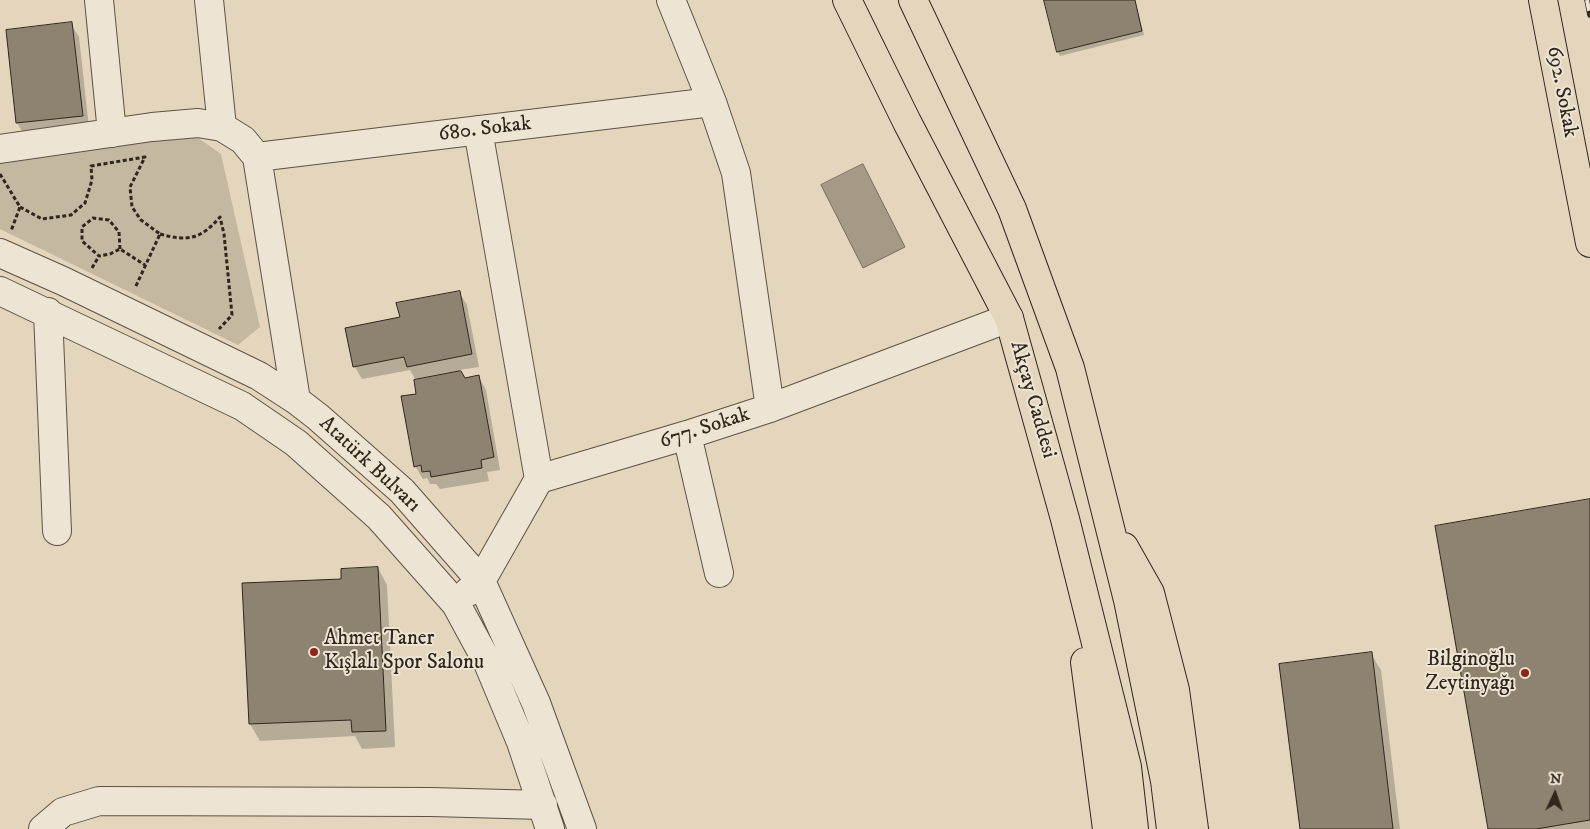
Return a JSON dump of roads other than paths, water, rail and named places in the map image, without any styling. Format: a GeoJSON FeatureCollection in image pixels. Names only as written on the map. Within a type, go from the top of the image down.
{"type":"FeatureCollection","features":[{"type":"Feature","properties":{"kind":"main road","name":"Akçay Caddesi"},"geometry":{"type":"LineString","coordinates":[[847,0],[907,122],[1009,318],[1066,519],[1127,767],[1134,829]]}},
{"type":"Feature","properties":{"kind":"main road","name":"Akçay Caddesi"},"geometry":{"type":"LineString","coordinates":[[913,0],[1012,209],[1070,368],[1128,600],[1163,772],[1171,829]]}},
{"type":"Feature","properties":{"kind":"main road","name":"692. Sokak"},"geometry":{"type":"LineString","coordinates":[[1543,0],[1590,243]]}},
{"type":"Feature","properties":{"kind":"main road"},"geometry":{"type":"LineString","coordinates":[[1106,512],[1150,593],[1175,690],[1194,829]]}},
{"type":"Feature","properties":{"kind":"main road"},"geometry":{"type":"LineString","coordinates":[[1066,519],[1107,829]]}},
{"type":"Feature","properties":{"kind":"street"},"geometry":{"type":"LineString","coordinates":[[99,0],[112,133]]}},
{"type":"Feature","properties":{"kind":"street"},"geometry":{"type":"LineString","coordinates":[[209,0],[222,127]]}},
{"type":"Feature","properties":{"kind":"street"},"geometry":{"type":"LineString","coordinates":[[671,0],[712,102],[736,173],[770,408]]}},
{"type":"Feature","properties":{"kind":"street","name":"680. Sokak"},"geometry":{"type":"LineString","coordinates":[[257,157],[712,102]]}},
{"type":"Feature","properties":{"kind":"street"},"geometry":{"type":"LineString","coordinates":[[0,149],[198,123],[222,127],[243,140],[257,157],[296,400]]}},
{"type":"Feature","properties":{"kind":"street"},"geometry":{"type":"LineString","coordinates":[[456,604],[481,581],[539,479],[478,130]]}},
{"type":"Feature","properties":{"kind":"street","name":"Atatürk Bulvarı"},"geometry":{"type":"LineString","coordinates":[[5,243],[72,285],[259,376],[318,416],[402,491],[481,581],[536,703],[582,829]]}},
{"type":"Feature","properties":{"kind":"street","name":"Atatürk Bulvarı"},"geometry":{"type":"LineString","coordinates":[[0,291],[48,312],[242,406],[296,444],[379,517],[456,604],[488,663],[520,742],[546,817]]}},
{"type":"Feature","properties":{"kind":"street"},"geometry":{"type":"LineString","coordinates":[[48,312],[57,530]]}},
{"type":"Feature","properties":{"kind":"street","name":"677. Sokak"},"geometry":{"type":"LineString","coordinates":[[539,479],[770,408],[1009,318]]}},
{"type":"Feature","properties":{"kind":"street"},"geometry":{"type":"LineString","coordinates":[[687,435],[720,573]]}},
{"type":"Feature","properties":{"kind":"street"},"geometry":{"type":"LineString","coordinates":[[43,829],[63,812],[99,801],[430,802],[546,817]]}},
{"type":"Feature","properties":{"kind":"railway"},"geometry":{"type":"LineString","coordinates":[[1587,0],[1590,15]]}},
{"type":"Feature","properties":{"kind":"place","name":"Ahmet Taner Kışlalı Spor Salonu"},"geometry":{"type":"Point","coordinates":[314,652]}},
{"type":"Feature","properties":{"kind":"place","name":"Bilginoğlu Zeytinyağı"},"geometry":{"type":"Point","coordinates":[1525,673]}}]}
